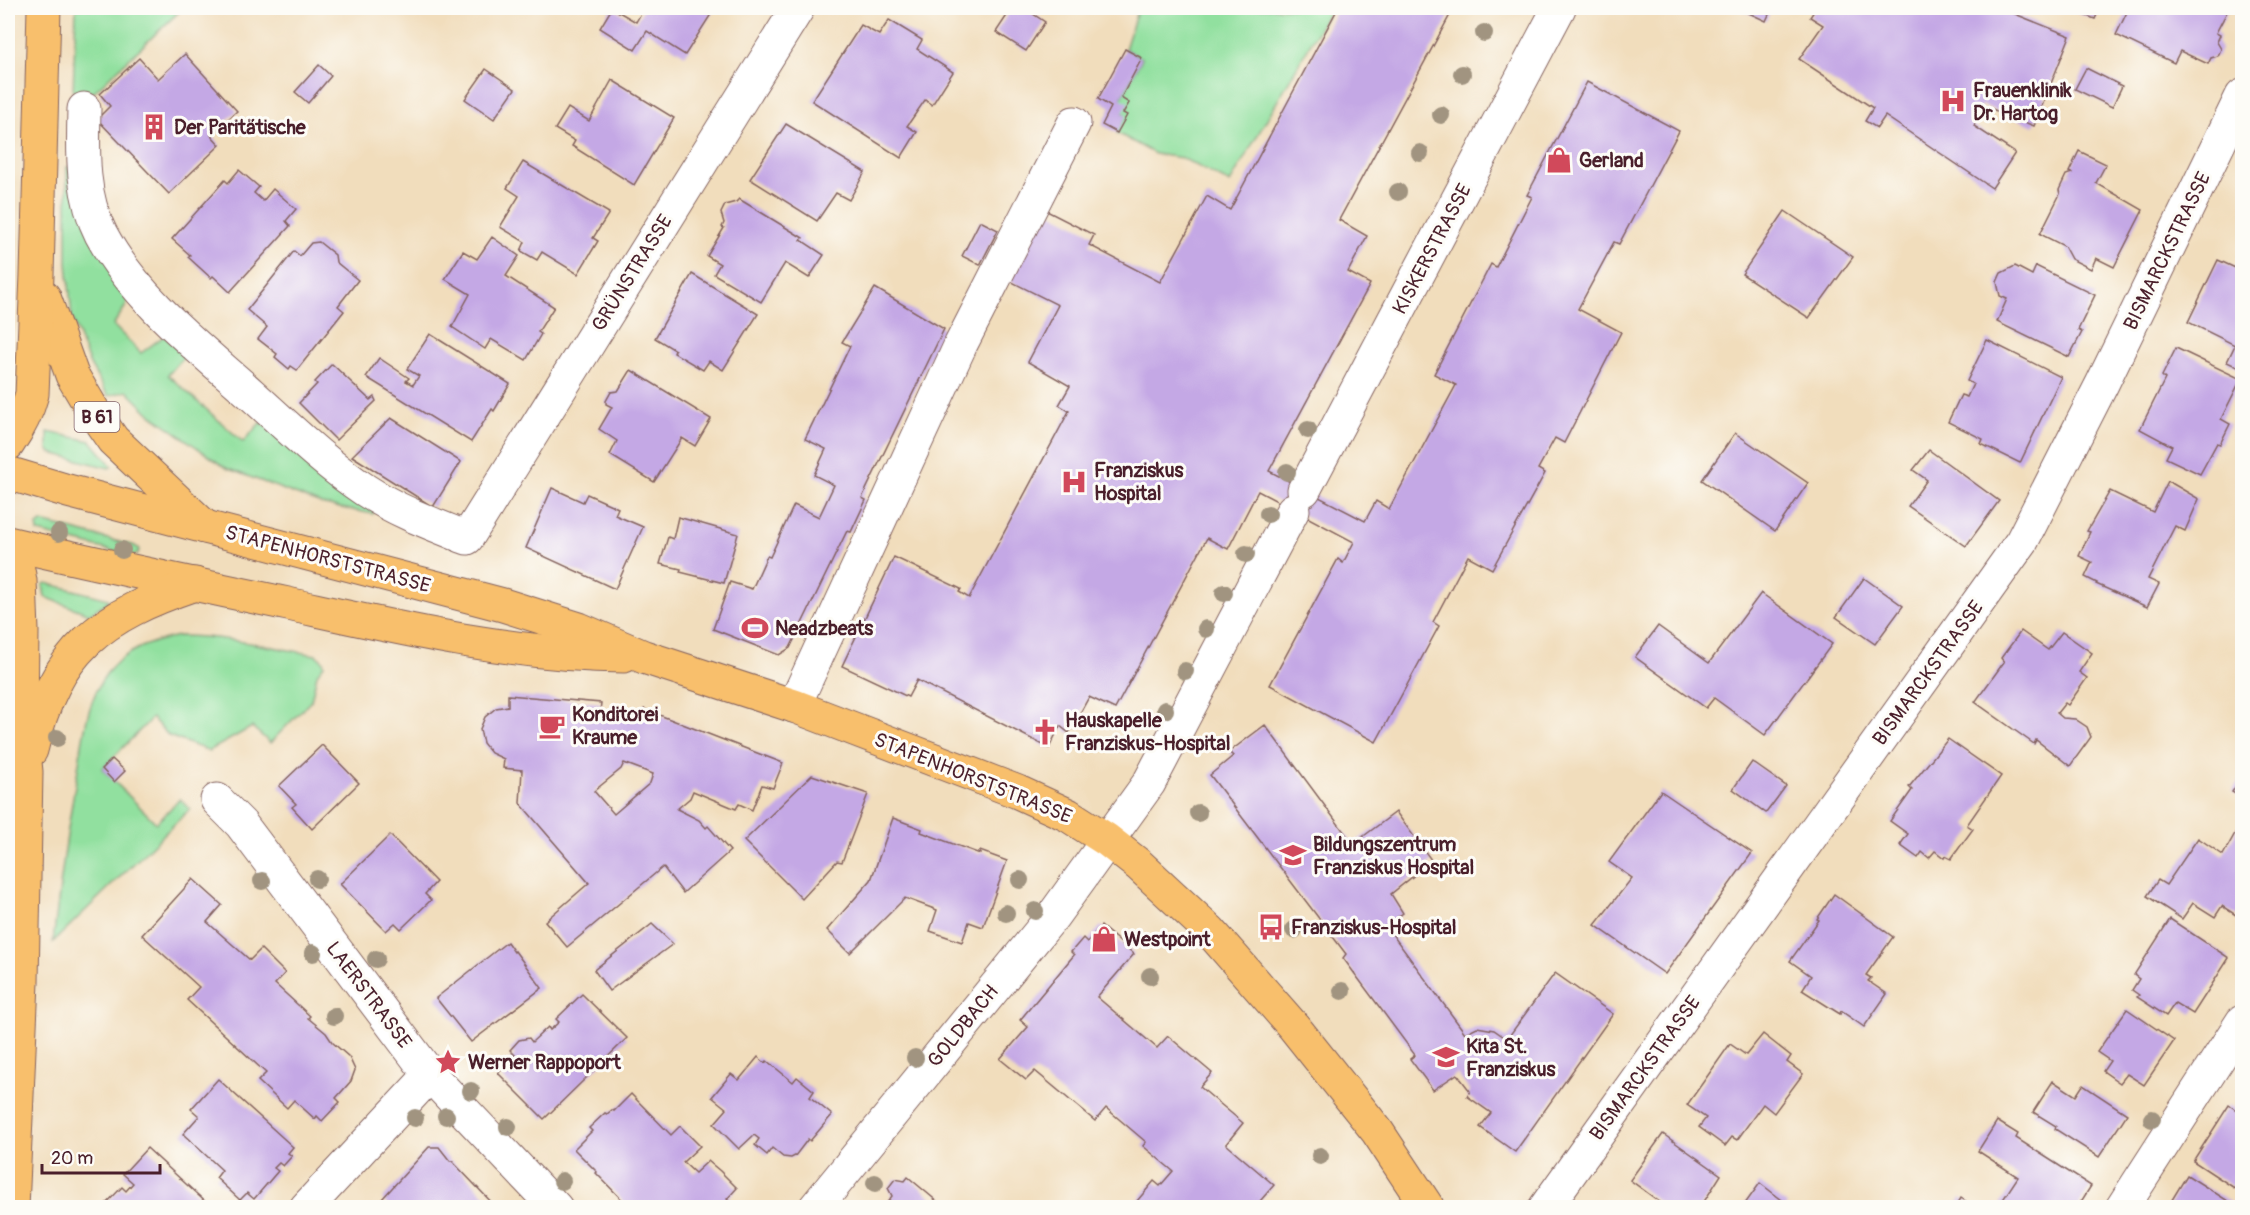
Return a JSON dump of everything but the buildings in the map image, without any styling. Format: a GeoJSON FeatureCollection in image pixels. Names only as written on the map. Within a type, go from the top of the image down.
{"type":"FeatureCollection","features":[{"type":"Feature","properties":{"kind":"main road","name":"B 61"},"geometry":{"type":"LineString","coordinates":[[8,444],[27,412],[32,394],[44,8]]}},
{"type":"Feature","properties":{"kind":"main road","name":"B 61"},"geometry":{"type":"LineString","coordinates":[[37,275],[58,342],[72,375],[97,417],[113,440],[205,527]]}},
{"type":"Feature","properties":{"kind":"main road","name":"STAPENHORSTSTRASSE"},"geometry":{"type":"LineString","coordinates":[[8,473],[503,605],[579,629],[644,657],[794,706],[1068,815],[1107,840],[1168,890],[1210,931],[1294,1027],[1377,1131],[1428,1208]]}},
{"type":"Feature","properties":{"kind":"main road","name":"STAPENHORSTSTRASSE"},"geometry":{"type":"LineString","coordinates":[[8,543],[375,624],[464,639],[593,656],[644,657]]}},
{"type":"Feature","properties":{"kind":"main road"},"geometry":{"type":"LineString","coordinates":[[8,556],[18,570],[20,581],[21,721],[26,772],[22,982],[12,1208]]}},
{"type":"Feature","properties":{"kind":"main road"},"geometry":{"type":"LineString","coordinates":[[26,772],[38,723],[51,689],[69,660],[88,638],[154,598],[195,584]]}},
{"type":"Feature","properties":{"kind":"street","name":"GRÜNSTRASSE"},"geometry":{"type":"LineString","coordinates":[[84,110],[82,160],[88,195],[101,234],[157,310],[325,461],[365,490],[410,515],[467,538],[798,8]]}},
{"type":"Feature","properties":{"kind":"street","name":"KISKERSTRASSE"},"geometry":{"type":"LineString","coordinates":[[1107,840],[1149,783],[1162,760],[1559,8]]}},
{"type":"Feature","properties":{"kind":"street","name":"BISMARCKSTRASSE"},"geometry":{"type":"LineString","coordinates":[[1545,1208],[2022,541],[2242,96]]}},
{"type":"Feature","properties":{"kind":"street"},"geometry":{"type":"LineString","coordinates":[[794,706],[961,344],[1074,123]]}},
{"type":"Feature","properties":{"kind":"street","name":"LAERSTRASSE"},"geometry":{"type":"LineString","coordinates":[[217,800],[241,824],[430,1075],[556,1208]]}},
{"type":"Feature","properties":{"kind":"street","name":"GOLDBACH"},"geometry":{"type":"LineString","coordinates":[[815,1208],[1053,916],[1107,840]]}},
{"type":"Feature","properties":{"kind":"street"},"geometry":{"type":"LineString","coordinates":[[2122,1208],[2242,1022]]}},
{"type":"Feature","properties":{"kind":"street"},"geometry":{"type":"LineString","coordinates":[[306,1208],[430,1075]]}},
{"type":"Feature","properties":{"kind":"green space"},"geometry":{"type":"Polygon","coordinates":[[[76,8],[183,8],[93,93],[73,92],[76,8]]]}},
{"type":"Feature","properties":{"kind":"green space"},"geometry":{"type":"Polygon","coordinates":[[[1138,8],[1331,8],[1230,183],[1182,158],[1155,154],[1117,133],[1126,115],[1123,113],[1121,98],[1142,58],[1125,49],[1138,8]]]}},
{"type":"Feature","properties":{"kind":"green space"},"geometry":{"type":"Polygon","coordinates":[[[67,167],[71,167],[128,298],[126,306],[113,325],[141,353],[164,336],[186,354],[168,375],[243,442],[261,422],[376,508],[373,514],[324,505],[226,468],[150,414],[127,391],[108,396],[90,365],[72,318],[67,263],[67,167]]]}},
{"type":"Feature","properties":{"kind":"green space"},"geometry":{"type":"Polygon","coordinates":[[[48,432],[91,441],[112,466],[109,468],[51,453],[48,449],[48,432]]]}},
{"type":"Feature","properties":{"kind":"green space"},"geometry":{"type":"Polygon","coordinates":[[[42,522],[135,546],[139,549],[138,554],[132,556],[38,532],[37,525],[42,522]]]}},
{"type":"Feature","properties":{"kind":"green space"},"geometry":{"type":"Polygon","coordinates":[[[46,583],[109,601],[89,614],[45,597],[43,585],[46,583]]]}},
{"type":"Feature","properties":{"kind":"green space"},"geometry":{"type":"Polygon","coordinates":[[[178,636],[230,640],[316,655],[324,665],[317,674],[311,701],[270,743],[252,727],[209,751],[169,736],[152,718],[102,769],[156,823],[180,799],[190,809],[53,942],[74,791],[90,707],[100,683],[122,658],[148,644],[178,636]]]}},
{"type":"Feature","properties":{"kind":"place","name":"Frauenklinik Dr. Hartog"},"geometry":{"type":"Point","coordinates":[1953,101]}},
{"type":"Feature","properties":{"kind":"place","name":"Der Paritätische"},"geometry":{"type":"Point","coordinates":[154,127]}},
{"type":"Feature","properties":{"kind":"place","name":"Gerland"},"geometry":{"type":"Point","coordinates":[1559,160]}},
{"type":"Feature","properties":{"kind":"place","name":"Franziskus Hospital"},"geometry":{"type":"Point","coordinates":[1074,482]}},
{"type":"Feature","properties":{"kind":"place","name":"Neadzbeats"},"geometry":{"type":"Point","coordinates":[755,628]}},
{"type":"Feature","properties":{"kind":"place","name":"Konditorei Kraume"},"geometry":{"type":"Point","coordinates":[552,726]}},
{"type":"Feature","properties":{"kind":"place","name":"Hauskapelle Franziskus-Hospital"},"geometry":{"type":"Point","coordinates":[1045,732]}},
{"type":"Feature","properties":{"kind":"place","name":"Bildungszentrum Franziskus Hospital"},"geometry":{"type":"Point","coordinates":[1293,855]}},
{"type":"Feature","properties":{"kind":"place","name":"Franziskus-Hospital"},"geometry":{"type":"Point","coordinates":[1271,927]}},
{"type":"Feature","properties":{"kind":"place","name":"Westpoint"},"geometry":{"type":"Point","coordinates":[1104,939]}},
{"type":"Feature","properties":{"kind":"place","name":"Kita St. Franziskus"},"geometry":{"type":"Point","coordinates":[1446,1057]}},
{"type":"Feature","properties":{"kind":"place","name":"Werner Rappoport"},"geometry":{"type":"Point","coordinates":[448,1062]}}]}
